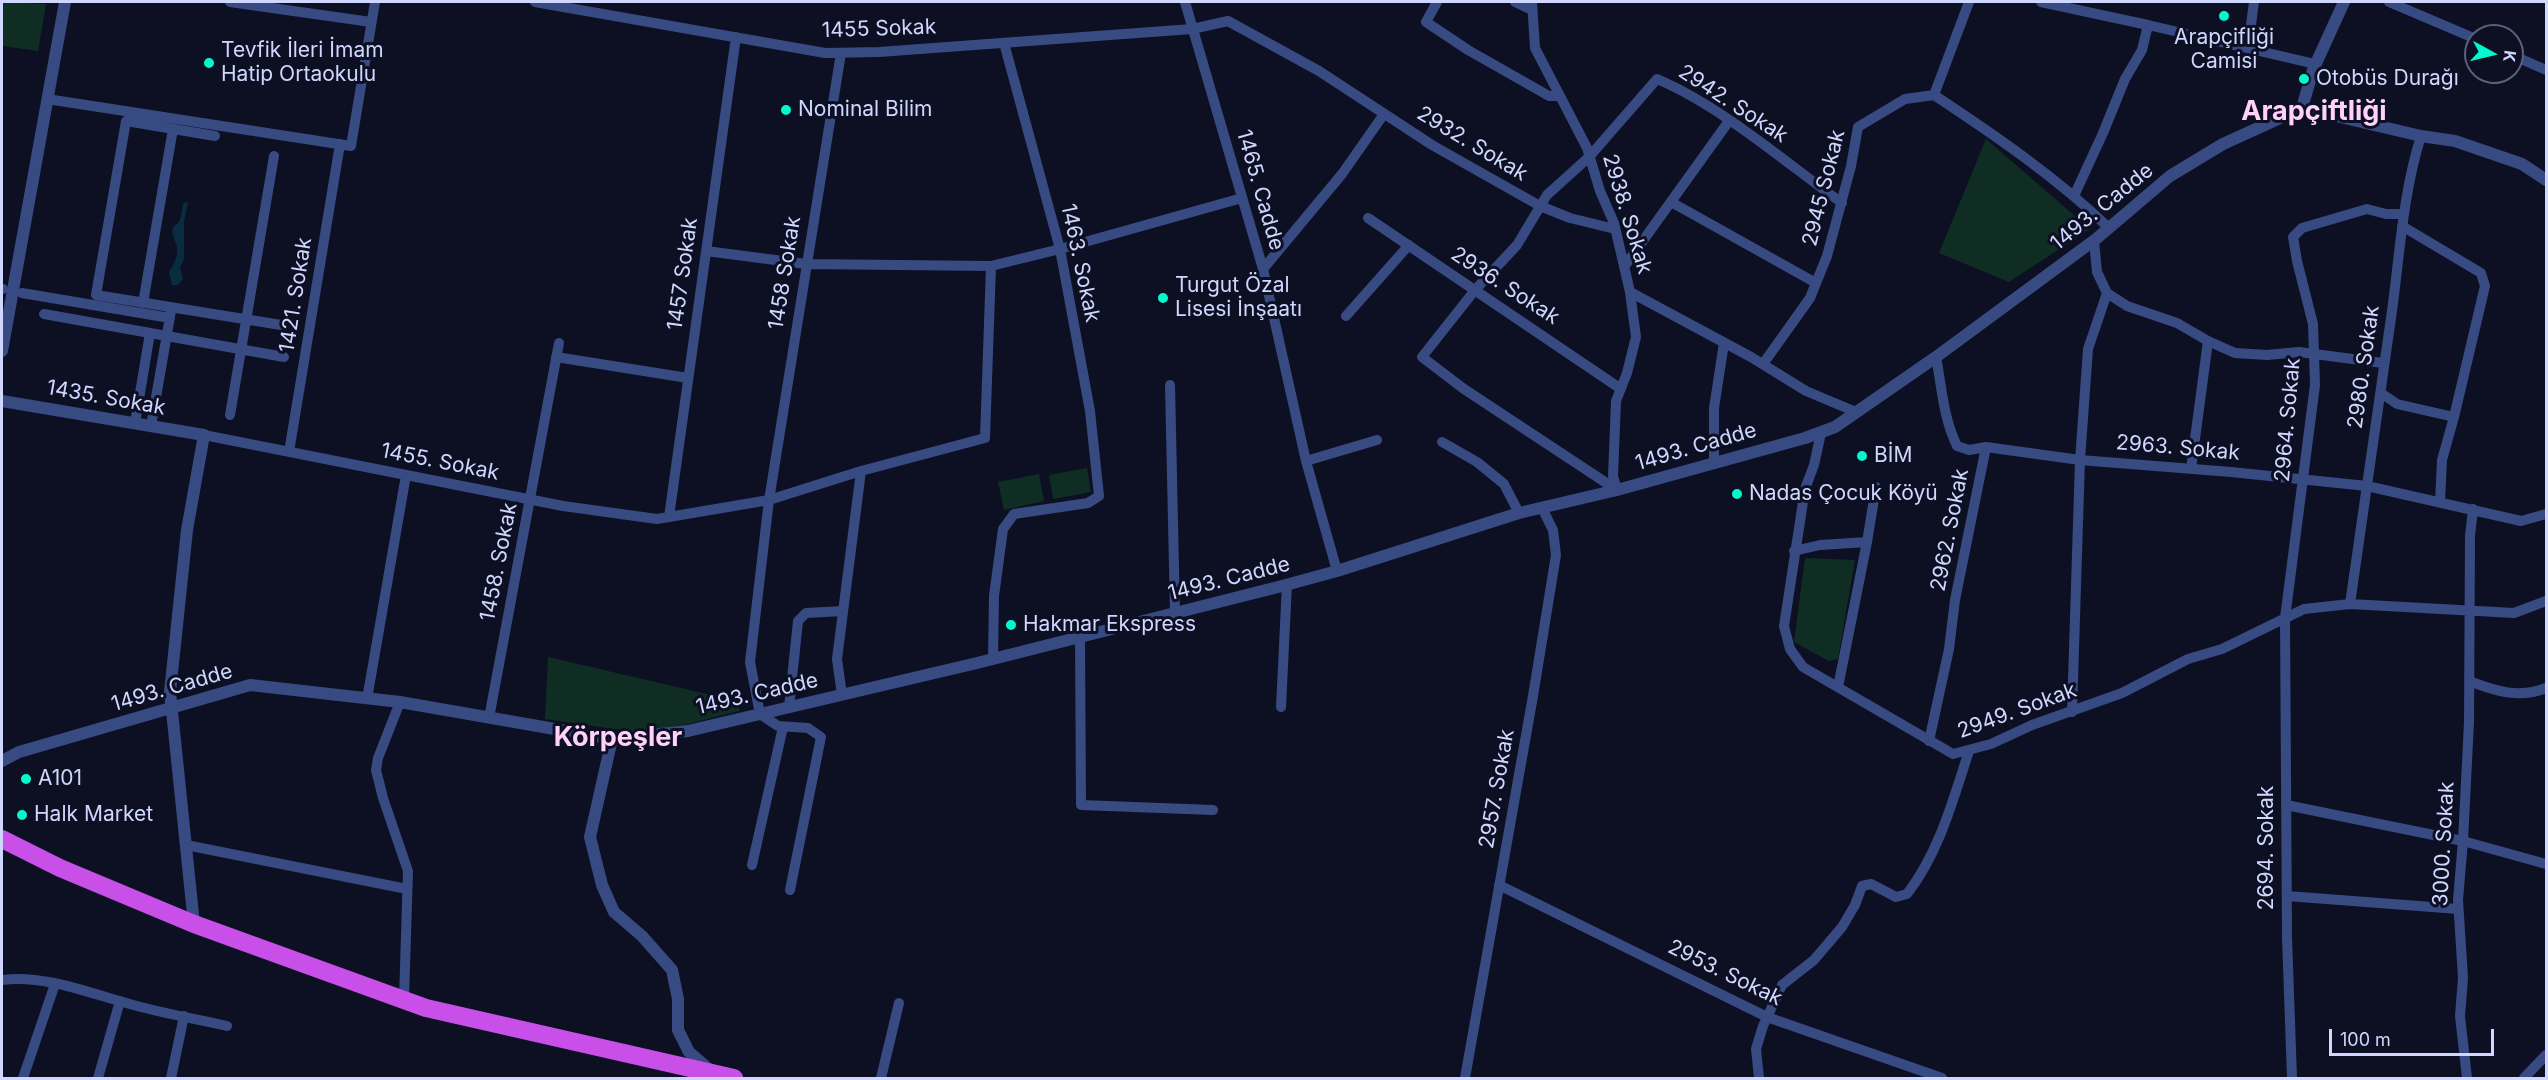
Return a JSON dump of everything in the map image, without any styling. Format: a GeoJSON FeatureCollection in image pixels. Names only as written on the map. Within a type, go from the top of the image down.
{"type":"FeatureCollection","features":[{"type":"Feature","properties":{"kind":"highway"},"geometry":{"type":"LineString","coordinates":[[2,839],[60,868],[194,924],[426,1008],[716,1076],[734,1078]]}},
{"type":"Feature","properties":{"kind":"highway"},"geometry":{"type":"LineString","coordinates":[[2,848],[55,877],[339,987],[425,1017],[607,1056],[695,1078]]}},
{"type":"Feature","properties":{"kind":"street"},"geometry":{"type":"LineString","coordinates":[[2,351],[65,2]]}},
{"type":"Feature","properties":{"kind":"street"},"geometry":{"type":"LineString","coordinates":[[230,2],[371,22]]}},
{"type":"Feature","properties":{"kind":"street","name":"1421. Sokak"},"geometry":{"type":"LineString","coordinates":[[290,452],[346,145],[375,2]]}},
{"type":"Feature","properties":{"kind":"street","name":"1455 Sokak"},"geometry":{"type":"LineString","coordinates":[[535,2],[825,53],[1192,29]]}},
{"type":"Feature","properties":{"kind":"street","name":"1465. Cadde"},"geometry":{"type":"LineString","coordinates":[[1185,2],[1263,269],[1306,461],[1337,571]]}},
{"type":"Feature","properties":{"kind":"street"},"geometry":{"type":"LineString","coordinates":[[1437,2],[1426,22],[1468,50],[1549,96],[1560,96]]}},
{"type":"Feature","properties":{"kind":"street"},"geometry":{"type":"LineString","coordinates":[[1515,2],[1532,6]]}},
{"type":"Feature","properties":{"kind":"street"},"geometry":{"type":"LineString","coordinates":[[1969,2],[1934,95],[2021,153],[2109,228]]}},
{"type":"Feature","properties":{"kind":"street"},"geometry":{"type":"LineString","coordinates":[[2041,2],[2315,64]]}},
{"type":"Feature","properties":{"kind":"street"},"geometry":{"type":"LineString","coordinates":[[2248,47],[2254,2]]}},
{"type":"Feature","properties":{"kind":"street"},"geometry":{"type":"LineString","coordinates":[[2344,2],[2315,64],[2301,108],[2455,141],[2522,164],[2545,176]]}},
{"type":"Feature","properties":{"kind":"street"},"geometry":{"type":"LineString","coordinates":[[2389,2],[2464,34]]}},
{"type":"Feature","properties":{"kind":"street","name":"2938. Sokak"},"geometry":{"type":"LineString","coordinates":[[1532,6],[1535,48],[1587,148],[1615,229],[1630,292],[1636,337],[1616,401],[1613,476],[1617,490]]}},
{"type":"Feature","properties":{"kind":"street","name":"2932. Sokak"},"geometry":{"type":"LineString","coordinates":[[1192,29],[1228,21],[1319,71],[1432,145],[1540,206],[1570,218],[1615,229]]}},
{"type":"Feature","properties":{"kind":"street"},"geometry":{"type":"LineString","coordinates":[[2074,196],[2125,79],[2142,50],[2148,25]]}},
{"type":"Feature","properties":{"kind":"street","name":"1457 Sokak"},"geometry":{"type":"LineString","coordinates":[[669,517],[736,37]]}},
{"type":"Feature","properties":{"kind":"street","name":"1463. Sokak"},"geometry":{"type":"LineString","coordinates":[[993,659],[994,596],[1003,529],[1014,514],[1088,503],[1099,496],[1090,411],[1060,249],[1004,43]]}},
{"type":"Feature","properties":{"kind":"street","name":"1458 Sokak"},"geometry":{"type":"LineString","coordinates":[[760,714],[750,662],[769,500],[841,52]]}},
{"type":"Feature","properties":{"kind":"street"},"geometry":{"type":"LineString","coordinates":[[2524,60],[2547,70]]}},
{"type":"Feature","properties":{"kind":"street","name":"2942. Sokak"},"geometry":{"type":"LineString","coordinates":[[1589,157],[1657,79],[1678,88],[1729,121],[1842,203]]}},
{"type":"Feature","properties":{"kind":"street","name":"2945 Sokak"},"geometry":{"type":"LineString","coordinates":[[1763,364],[1810,298],[1827,256],[1851,166],[1858,127],[1905,99],[1934,95]]}},
{"type":"Feature","properties":{"kind":"street"},"geometry":{"type":"LineString","coordinates":[[47,99],[346,145]]}},
{"type":"Feature","properties":{"kind":"street","name":"1493. Cadde"},"geometry":{"type":"LineString","coordinates":[[2,761],[19,752],[250,686],[400,702],[612,739],[688,731],[993,659],[1337,571],[1519,513],[1617,490],[1821,433],[1936,357],[2094,241],[2170,176],[2223,144],[2301,108]]}},
{"type":"Feature","properties":{"kind":"street"},"geometry":{"type":"LineString","coordinates":[[1263,269],[1342,174],[1384,114]]}},
{"type":"Feature","properties":{"kind":"street"},"geometry":{"type":"LineString","coordinates":[[171,313],[143,303],[96,295],[126,121],[215,136]]}},
{"type":"Feature","properties":{"kind":"street"},"geometry":{"type":"LineString","coordinates":[[1624,267],[1729,121]]}},
{"type":"Feature","properties":{"kind":"street"},"geometry":{"type":"LineString","coordinates":[[143,303],[173,129]]}},
{"type":"Feature","properties":{"kind":"street","name":"2980. Sokak"},"geometry":{"type":"LineString","coordinates":[[2350,604],[2382,393],[2383,363],[2408,185],[2421,135]]}},
{"type":"Feature","properties":{"kind":"street"},"geometry":{"type":"LineString","coordinates":[[230,415],[274,156]]}},
{"type":"Feature","properties":{"kind":"street"},"geometry":{"type":"LineString","coordinates":[[1589,157],[1547,195],[1517,245],[1475,290],[1422,357],[1464,389],[1617,490]]}},
{"type":"Feature","properties":{"kind":"street"},"geometry":{"type":"LineString","coordinates":[[706,251],[806,264],[991,266],[1242,198]]}},
{"type":"Feature","properties":{"kind":"street"},"geometry":{"type":"LineString","coordinates":[[1671,202],[1816,283]]}},
{"type":"Feature","properties":{"kind":"street","name":"2964. Sokak"},"geometry":{"type":"LineString","coordinates":[[2285,618],[2314,385],[2313,324],[2299,272],[2293,237],[2302,228],[2367,209],[2386,214],[2404,214]]}},
{"type":"Feature","properties":{"kind":"street","name":"2936. Sokak"},"geometry":{"type":"LineString","coordinates":[[1368,218],[1621,389]]}},
{"type":"Feature","properties":{"kind":"street"},"geometry":{"type":"LineString","coordinates":[[2402,226],[2481,273],[2485,286],[2442,460],[2440,502]]}},
{"type":"Feature","properties":{"kind":"street"},"geometry":{"type":"LineString","coordinates":[[2094,241],[2097,272],[2107,293],[2127,306],[2177,322],[2208,341],[2235,353],[2267,355],[2314,353],[2383,363]]}},
{"type":"Feature","properties":{"kind":"street"},"geometry":{"type":"LineString","coordinates":[[1346,316],[1409,245]]}},
{"type":"Feature","properties":{"kind":"street","name":"1455. Sokak"},"geometry":{"type":"LineString","coordinates":[[204,435],[531,500],[657,519],[769,500],[861,471],[985,438],[991,266]]}},
{"type":"Feature","properties":{"kind":"street"},"geometry":{"type":"LineString","coordinates":[[1630,292],[1763,364],[1806,391],[1856,412]]}},
{"type":"Feature","properties":{"kind":"street"},"geometry":{"type":"LineString","coordinates":[[22,293],[281,325]]}},
{"type":"Feature","properties":{"kind":"street"},"geometry":{"type":"LineString","coordinates":[[2072,712],[2080,460],[2088,349],[2107,293]]}},
{"type":"Feature","properties":{"kind":"street"},"geometry":{"type":"LineString","coordinates":[[151,426],[171,313]]}},
{"type":"Feature","properties":{"kind":"street"},"geometry":{"type":"LineString","coordinates":[[44,314],[284,357]]}},
{"type":"Feature","properties":{"kind":"street"},"geometry":{"type":"LineString","coordinates":[[135,423],[150,333]]}},
{"type":"Feature","properties":{"kind":"street"},"geometry":{"type":"LineString","coordinates":[[2191,469],[2208,341]]}},
{"type":"Feature","properties":{"kind":"street","name":"1458. Sokak"},"geometry":{"type":"LineString","coordinates":[[489,718],[559,343]]}},
{"type":"Feature","properties":{"kind":"street"},"geometry":{"type":"LineString","coordinates":[[1714,463],[1714,408],[1724,343]]}},
{"type":"Feature","properties":{"kind":"street"},"geometry":{"type":"LineString","coordinates":[[556,357],[688,378]]}},
{"type":"Feature","properties":{"kind":"street","name":"2962. Sokak"},"geometry":{"type":"LineString","coordinates":[[1929,741],[1949,649],[1955,600],[1986,447],[1969,450],[1957,446],[1949,430],[1943,407],[1936,357]]}},
{"type":"Feature","properties":{"kind":"street"},"geometry":{"type":"LineString","coordinates":[[1170,385],[1175,613]]}},
{"type":"Feature","properties":{"kind":"street"},"geometry":{"type":"LineString","coordinates":[[2382,393],[2397,405],[2454,417]]}},
{"type":"Feature","properties":{"kind":"street","name":"1435. Sokak"},"geometry":{"type":"LineString","coordinates":[[2,401],[204,435]]}},
{"type":"Feature","properties":{"kind":"street","name":"2949. Sokak"},"geometry":{"type":"LineString","coordinates":[[1821,433],[1814,465],[1805,489],[1794,551],[1784,626],[1790,649],[1803,667],[1953,754],[1969,751],[2122,693],[2188,659],[2222,649],[2304,609],[2350,604],[2514,613],[2547,602]]}},
{"type":"Feature","properties":{"kind":"street"},"geometry":{"type":"LineString","coordinates":[[194,924],[170,692],[187,530],[204,435]]}},
{"type":"Feature","properties":{"kind":"street"},"geometry":{"type":"LineString","coordinates":[[1306,461],[1377,440]]}},
{"type":"Feature","properties":{"kind":"street"},"geometry":{"type":"LineString","coordinates":[[1442,442],[1477,462],[1504,484],[1519,513]]}},
{"type":"Feature","properties":{"kind":"street","name":"2963. Sokak"},"geometry":{"type":"LineString","coordinates":[[1986,447],[2080,460],[2367,486],[2521,521],[2547,514]]}},
{"type":"Feature","properties":{"kind":"street"},"geometry":{"type":"LineString","coordinates":[[842,695],[837,659],[861,471]]}},
{"type":"Feature","properties":{"kind":"street"},"geometry":{"type":"LineString","coordinates":[[367,699],[406,475]]}},
{"type":"Feature","properties":{"kind":"street"},"geometry":{"type":"LineString","coordinates":[[1838,687],[1876,487]]}},
{"type":"Feature","properties":{"kind":"street","name":"2957. Sokak"},"geometry":{"type":"LineString","coordinates":[[1465,1078],[1556,555],[1553,530],[1542,508]]}},
{"type":"Feature","properties":{"kind":"street","name":"3000. Sokak"},"geometry":{"type":"LineString","coordinates":[[2467,1078],[2460,1016],[2463,978],[2458,909],[2463,842],[2469,681],[2470,536],[2473,509]]}},
{"type":"Feature","properties":{"kind":"street"},"geometry":{"type":"LineString","coordinates":[[1794,551],[1820,545],[1867,542]]}},
{"type":"Feature","properties":{"kind":"street"},"geometry":{"type":"LineString","coordinates":[[1281,707],[1287,584]]}},
{"type":"Feature","properties":{"kind":"street"},"geometry":{"type":"LineString","coordinates":[[789,707],[798,621],[807,613],[843,612]]}},
{"type":"Feature","properties":{"kind":"street","name":"2694. Sokak"},"geometry":{"type":"LineString","coordinates":[[2285,618],[2287,896],[2292,1078]]}},
{"type":"Feature","properties":{"kind":"street"},"geometry":{"type":"LineString","coordinates":[[1080,637],[1081,805],[1213,810]]}},
{"type":"Feature","properties":{"kind":"street"},"geometry":{"type":"LineString","coordinates":[[2469,681],[2502,693],[2531,694],[2547,687]]}},
{"type":"Feature","properties":{"kind":"street"},"geometry":{"type":"LineString","coordinates":[[400,702],[378,758],[376,770],[408,871],[404,999]]}},
{"type":"Feature","properties":{"kind":"street"},"geometry":{"type":"LineString","coordinates":[[760,714],[777,726],[808,728],[821,737],[790,890]]}},
{"type":"Feature","properties":{"kind":"street"},"geometry":{"type":"LineString","coordinates":[[752,865],[783,727]]}},
{"type":"Feature","properties":{"kind":"street"},"geometry":{"type":"LineString","coordinates":[[612,739],[590,837],[602,885],[614,912],[642,936],[672,970],[678,999],[678,1030],[689,1052],[716,1076]]}},
{"type":"Feature","properties":{"kind":"street"},"geometry":{"type":"LineString","coordinates":[[1759,1078],[1756,1049],[1767,1017],[1782,985],[1814,960],[1842,927],[1862,886],[1871,884],[1896,897],[1907,894],[1921,877],[1938,842],[1969,751]]}},
{"type":"Feature","properties":{"kind":"street"},"geometry":{"type":"LineString","coordinates":[[2286,805],[2463,842],[2547,864]]}},
{"type":"Feature","properties":{"kind":"street"},"geometry":{"type":"LineString","coordinates":[[186,845],[407,889]]}},
{"type":"Feature","properties":{"kind":"street","name":"2953. Sokak"},"geometry":{"type":"LineString","coordinates":[[1499,885],[1767,1017],[1942,1078]]}},
{"type":"Feature","properties":{"kind":"street"},"geometry":{"type":"LineString","coordinates":[[2287,896],[2458,909]]}},
{"type":"Feature","properties":{"kind":"street"},"geometry":{"type":"LineString","coordinates":[[2,980],[18,978],[55,984],[227,1026]]}},
{"type":"Feature","properties":{"kind":"street"},"geometry":{"type":"LineString","coordinates":[[23,1078],[55,984]]}},
{"type":"Feature","properties":{"kind":"street"},"geometry":{"type":"LineString","coordinates":[[98,1078],[120,1001]]}},
{"type":"Feature","properties":{"kind":"street"},"geometry":{"type":"LineString","coordinates":[[881,1078],[899,1004]]}},
{"type":"Feature","properties":{"kind":"street"},"geometry":{"type":"LineString","coordinates":[[171,1078],[184,1016]]}},
{"type":"Feature","properties":{"kind":"street"},"geometry":{"type":"LineString","coordinates":[[2524,1078],[2547,1055]]}},
{"type":"Feature","properties":{"kind":"green space"},"geometry":{"type":"Polygon","coordinates":[[[2,2],[46,4],[38,51],[2,46],[2,2]]]}},
{"type":"Feature","properties":{"kind":"green space"},"geometry":{"type":"Polygon","coordinates":[[[1986,139],[2090,229],[2009,282],[1939,253],[1986,139]]]}},
{"type":"Feature","properties":{"kind":"green space"},"geometry":{"type":"Polygon","coordinates":[[[1087,468],[1091,492],[1053,499],[1049,475],[1087,468]]]}},
{"type":"Feature","properties":{"kind":"green space"},"geometry":{"type":"Polygon","coordinates":[[[1039,474],[1044,501],[1004,510],[998,482],[1039,474]]]}},
{"type":"Feature","properties":{"kind":"green space"},"geometry":{"type":"Polygon","coordinates":[[[1805,558],[1855,560],[1838,659],[1829,661],[1794,642],[1805,558]]]}},
{"type":"Feature","properties":{"kind":"green space"},"geometry":{"type":"Polygon","coordinates":[[[548,657],[741,702],[739,711],[688,724],[635,732],[545,719],[548,657]]]}},
{"type":"Feature","properties":{"kind":"water"},"geometry":{"type":"Polygon","coordinates":[[[184,202],[188,203],[184,222],[184,259],[180,268],[183,279],[178,285],[172,285],[169,272],[177,254],[173,227],[180,219],[184,202]]]}},
{"type":"Feature","properties":{"kind":"place","name":"Arapçifliği Camisi"},"geometry":{"type":"Point","coordinates":[2224,16]}},
{"type":"Feature","properties":{"kind":"place","name":"Tevfik İleri İmam Hatip Ortaokulu"},"geometry":{"type":"Point","coordinates":[209,63]}},
{"type":"Feature","properties":{"kind":"place","name":"Otobüs Durağı"},"geometry":{"type":"Point","coordinates":[2304,79]}},
{"type":"Feature","properties":{"kind":"place","name":"Nominal Bilim"},"geometry":{"type":"Point","coordinates":[786,110]}},
{"type":"Feature","properties":{"kind":"place","name":"Turgut Özal Lisesi İnşaatı"},"geometry":{"type":"Point","coordinates":[1163,298]}},
{"type":"Feature","properties":{"kind":"place","name":"BİM"},"geometry":{"type":"Point","coordinates":[1862,456]}},
{"type":"Feature","properties":{"kind":"place","name":"Nadas Çocuk Köyü"},"geometry":{"type":"Point","coordinates":[1737,494]}},
{"type":"Feature","properties":{"kind":"place","name":"Hakmar Ekspress"},"geometry":{"type":"Point","coordinates":[1011,625]}},
{"type":"Feature","properties":{"kind":"place","name":"A101"},"geometry":{"type":"Point","coordinates":[26,779]}},
{"type":"Feature","properties":{"kind":"place","name":"Halk Market"},"geometry":{"type":"Point","coordinates":[22,815]}},
{"type":"Feature","properties":{"kind":"district","name":"Arapçiftliği"},"geometry":{"type":"Point","coordinates":[2314,112]}},
{"type":"Feature","properties":{"kind":"district","name":"Körpeşler"},"geometry":{"type":"Point","coordinates":[618,738]}}]}
